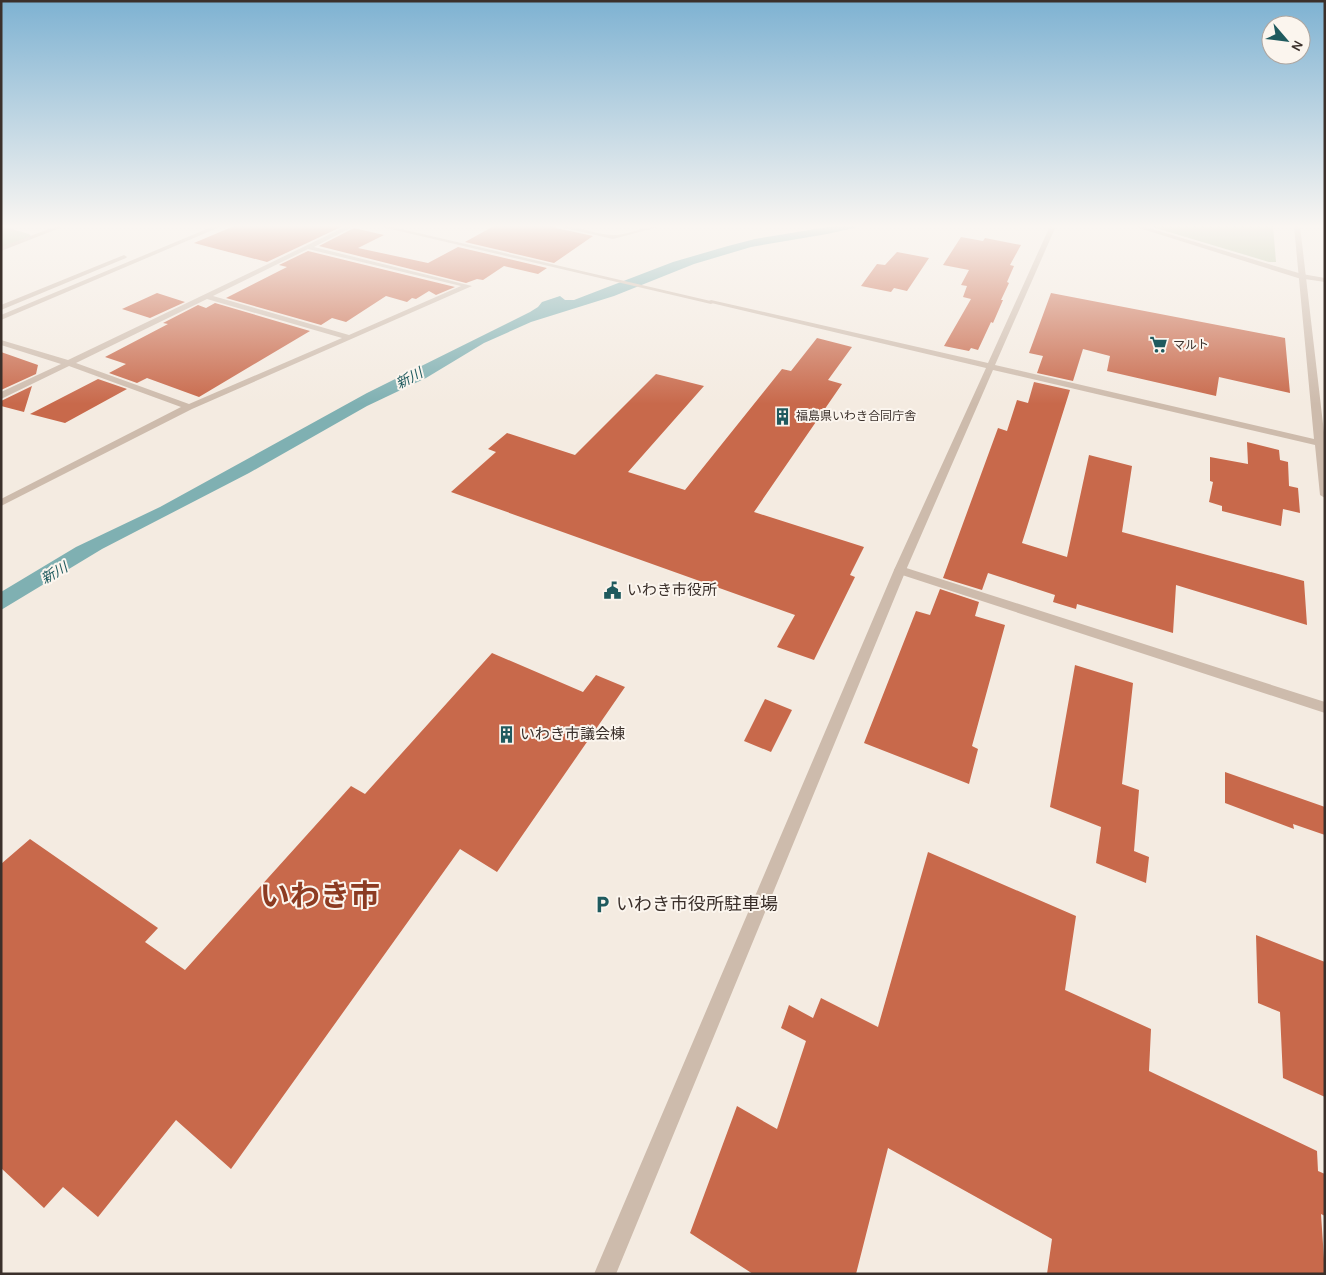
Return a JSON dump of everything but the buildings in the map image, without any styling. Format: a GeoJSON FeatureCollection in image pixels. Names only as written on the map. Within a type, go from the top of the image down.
{"type":"FeatureCollection","features":[{"type":"Feature","properties":{"kind":"street"},"geometry":{"type":"LineString","coordinates":[[1,308],[55,286]]}},
{"type":"Feature","properties":{"kind":"street"},"geometry":{"type":"LineString","coordinates":[[1,318],[78,286]]}},
{"type":"Feature","properties":{"kind":"street"},"geometry":{"type":"LineString","coordinates":[[1,396],[228,286]]}},
{"type":"Feature","properties":{"kind":"street"},"geometry":{"type":"LineString","coordinates":[[1,503],[189,407],[468,286],[466,286]]}},
{"type":"Feature","properties":{"kind":"street"},"geometry":{"type":"LineString","coordinates":[[642,286],[1322,444]]}},
{"type":"Feature","properties":{"kind":"street"},"geometry":{"type":"LineString","coordinates":[[605,1274],[900,570],[1027,286]]}},
{"type":"Feature","properties":{"kind":"street"},"geometry":{"type":"LineString","coordinates":[[1302,286],[1322,444],[1325,495]]}},
{"type":"Feature","properties":{"kind":"street"},"geometry":{"type":"LineString","coordinates":[[206,296],[349,337]]}},
{"type":"Feature","properties":{"kind":"street"},"geometry":{"type":"LineString","coordinates":[[1,342],[68,363],[189,407]]}},
{"type":"Feature","properties":{"kind":"street"},"geometry":{"type":"LineString","coordinates":[[900,570],[1325,708]]}},
{"type":"Feature","properties":{"kind":"water","name":"新川"},"geometry":{"type":"Polygon","coordinates":[[[612,286],[640,286],[614,296],[531,322],[484,343],[426,378],[367,406],[249,473],[102,549],[1,610],[1,592],[76,547],[160,507],[367,393],[530,312],[542,302],[560,296],[565,300],[574,300],[612,286]]]}},
{"type":"Feature","properties":{"kind":"place","name":"マルト"},"geometry":{"type":"Point","coordinates":[1159,345]}},
{"type":"Feature","properties":{"kind":"place","name":"福島県いわき合同庁舎"},"geometry":{"type":"Point","coordinates":[782,416]}},
{"type":"Feature","properties":{"kind":"place","name":"いわき市役所"},"geometry":{"type":"Point","coordinates":[613,590]}},
{"type":"Feature","properties":{"kind":"place","name":"いわき市議会棟"},"geometry":{"type":"Point","coordinates":[506,734]}},
{"type":"Feature","properties":{"kind":"place","name":"いわき市役所駐車場"},"geometry":{"type":"Point","coordinates":[602,904]}},
{"type":"Feature","properties":{"kind":"district","name":"いわき市"},"geometry":{"type":"Point","coordinates":[320,896]}}]}
